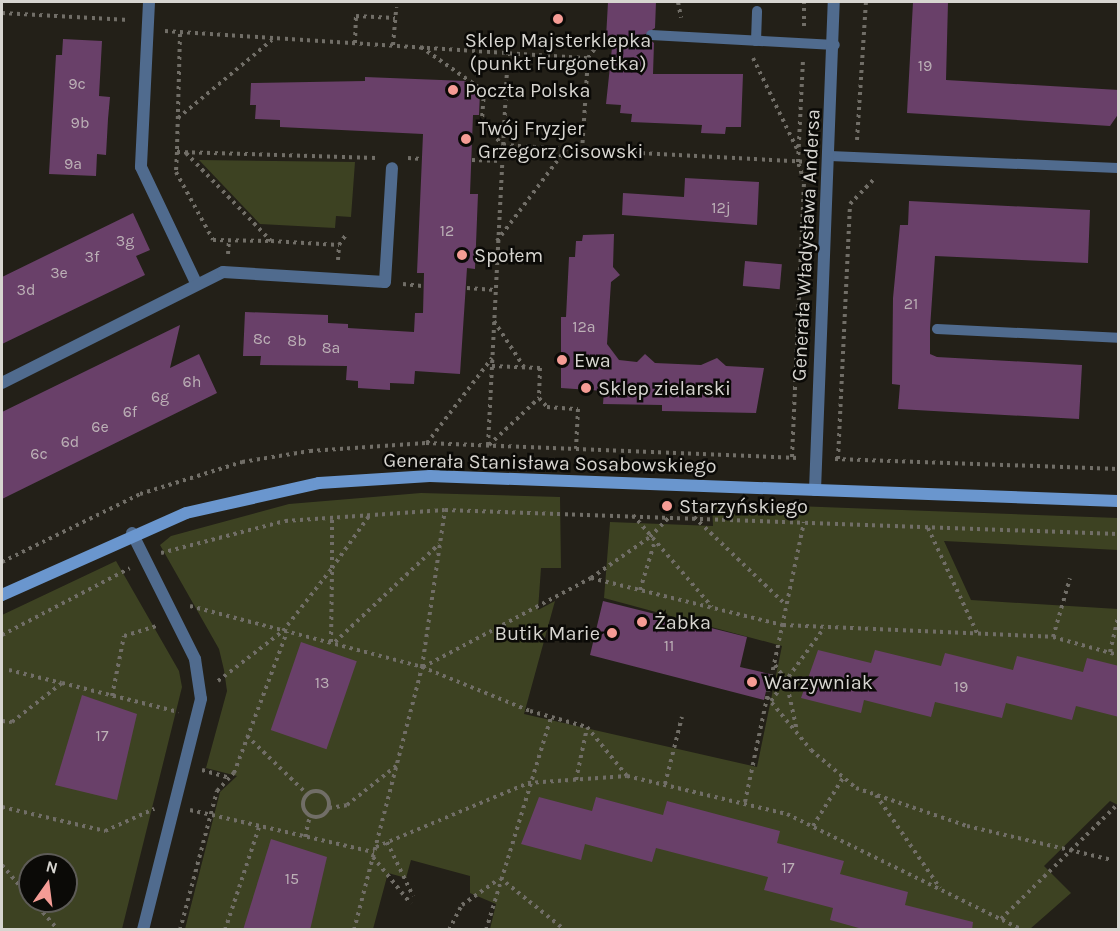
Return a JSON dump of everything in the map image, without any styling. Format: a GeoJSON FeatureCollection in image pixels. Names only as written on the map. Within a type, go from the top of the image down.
{"type":"FeatureCollection","features":[{"type":"Feature","properties":{"kind":"street"},"geometry":{"type":"LineString","coordinates":[[149,2],[141,167],[196,283]]}},
{"type":"Feature","properties":{"kind":"street","name":"Generała Władysława Andersa"},"geometry":{"type":"LineString","coordinates":[[815,490],[835,45],[834,2]]}},
{"type":"Feature","properties":{"kind":"street"},"geometry":{"type":"LineString","coordinates":[[2,383],[196,283],[223,272],[385,282],[393,168]]}},
{"type":"Feature","properties":{"kind":"street","name":"Generała Stanisława Sosabowskiego"},"geometry":{"type":"LineString","coordinates":[[2,595],[132,533],[246,497],[319,483],[395,477],[1119,501]]}},
{"type":"Feature","properties":{"kind":"street"},"geometry":{"type":"LineString","coordinates":[[132,533],[195,659],[200,694],[143,930]]}},
{"type":"Feature","properties":{"kind":"lane"},"geometry":{"type":"LineString","coordinates":[[756,41],[758,11]]}},
{"type":"Feature","properties":{"kind":"lane"},"geometry":{"type":"LineString","coordinates":[[651,35],[835,45]]}},
{"type":"Feature","properties":{"kind":"lane"},"geometry":{"type":"LineString","coordinates":[[830,160],[856,157],[1119,168]]}},
{"type":"Feature","properties":{"kind":"lane"},"geometry":{"type":"LineString","coordinates":[[937,329],[1119,338]]}},
{"type":"Feature","properties":{"kind":"path"},"geometry":{"type":"LineString","coordinates":[[792,457],[804,181],[798,162],[804,2]]}},
{"type":"Feature","properties":{"kind":"path"},"geometry":{"type":"LineString","coordinates":[[838,459],[850,204],[882,171],[856,169],[866,2]]}},
{"type":"Feature","properties":{"kind":"path"},"geometry":{"type":"LineString","coordinates":[[393,45],[396,7]]}},
{"type":"Feature","properties":{"kind":"path"},"geometry":{"type":"LineString","coordinates":[[2,13],[135,20],[148,26],[180,34],[588,58]]}},
{"type":"Feature","properties":{"kind":"path"},"geometry":{"type":"LineString","coordinates":[[355,43],[356,16],[395,18]]}},
{"type":"Feature","properties":{"kind":"path"},"geometry":{"type":"LineString","coordinates":[[582,150],[588,58],[606,33]]}},
{"type":"Feature","properties":{"kind":"path"},"geometry":{"type":"LineString","coordinates":[[180,34],[176,172],[213,240],[339,245],[346,232]]}},
{"type":"Feature","properties":{"kind":"path"},"geometry":{"type":"LineString","coordinates":[[178,118],[273,39]]}},
{"type":"Feature","properties":{"kind":"path"},"geometry":{"type":"LineString","coordinates":[[744,40],[799,151]]}},
{"type":"Feature","properties":{"kind":"path"},"geometry":{"type":"LineString","coordinates":[[420,47],[484,91],[482,122],[503,146],[798,162],[830,160]]}},
{"type":"Feature","properties":{"kind":"path"},"geometry":{"type":"LineString","coordinates":[[492,366],[540,368],[539,398],[488,445],[497,242],[508,52]]}},
{"type":"Feature","properties":{"kind":"path"},"geometry":{"type":"LineString","coordinates":[[497,242],[567,149]]}},
{"type":"Feature","properties":{"kind":"path"},"geometry":{"type":"LineString","coordinates":[[177,152],[382,158]]}},
{"type":"Feature","properties":{"kind":"path"},"geometry":{"type":"LineString","coordinates":[[185,153],[271,242]]}},
{"type":"Feature","properties":{"kind":"path"},"geometry":{"type":"LineString","coordinates":[[402,158],[422,159]]}},
{"type":"Feature","properties":{"kind":"path"},"geometry":{"type":"LineString","coordinates":[[472,160],[502,161]]}},
{"type":"Feature","properties":{"kind":"path"},"geometry":{"type":"LineString","coordinates":[[467,288],[495,290]]}},
{"type":"Feature","properties":{"kind":"path"},"geometry":{"type":"LineString","coordinates":[[494,320],[524,367]]}},
{"type":"Feature","properties":{"kind":"path"},"geometry":{"type":"LineString","coordinates":[[426,443],[492,358]]}},
{"type":"Feature","properties":{"kind":"path"},"geometry":{"type":"LineString","coordinates":[[539,398],[548,407],[578,409],[576,449]]}},
{"type":"Feature","properties":{"kind":"path"},"geometry":{"type":"LineString","coordinates":[[354,930],[422,667],[445,510]]}},
{"type":"Feature","properties":{"kind":"path"},"geometry":{"type":"LineString","coordinates":[[2,635],[144,561],[285,521],[445,510],[671,515],[928,528],[1119,534]]}},
{"type":"Feature","properties":{"kind":"path"},"geometry":{"type":"LineString","coordinates":[[180,930],[217,791],[230,778],[285,632],[369,515]]}},
{"type":"Feature","properties":{"kind":"path"},"geometry":{"type":"LineString","coordinates":[[632,515],[654,543],[713,608]]}},
{"type":"Feature","properties":{"kind":"path"},"geometry":{"type":"LineString","coordinates":[[422,667],[591,578],[650,537],[671,515]]}},
{"type":"Feature","properties":{"kind":"path"},"geometry":{"type":"LineString","coordinates":[[693,516],[787,605]]}},
{"type":"Feature","properties":{"kind":"path"},"geometry":{"type":"LineString","coordinates":[[332,518],[333,642]]}},
{"type":"Feature","properties":{"kind":"path"},"geometry":{"type":"LineString","coordinates":[[745,802],[769,699],[804,522]]}},
{"type":"Feature","properties":{"kind":"path"},"geometry":{"type":"LineString","coordinates":[[928,528],[978,635]]}},
{"type":"Feature","properties":{"kind":"path"},"geometry":{"type":"LineString","coordinates":[[333,642],[440,543]]}},
{"type":"Feature","properties":{"kind":"path"},"geometry":{"type":"LineString","coordinates":[[640,590],[654,543]]}},
{"type":"Feature","properties":{"kind":"path"},"geometry":{"type":"LineString","coordinates":[[591,578],[783,625],[1053,637],[1119,655]]}},
{"type":"Feature","properties":{"kind":"path"},"geometry":{"type":"LineString","coordinates":[[1053,637],[1070,578]]}},
{"type":"Feature","properties":{"kind":"path"},"geometry":{"type":"LineString","coordinates":[[163,598],[422,667],[551,718],[587,727],[627,776]]}},
{"type":"Feature","properties":{"kind":"path"},"geometry":{"type":"LineString","coordinates":[[1110,652],[1119,617]]}},
{"type":"Feature","properties":{"kind":"path"},"geometry":{"type":"LineString","coordinates":[[112,696],[124,636],[174,620]]}},
{"type":"Feature","properties":{"kind":"path"},"geometry":{"type":"LineString","coordinates":[[769,699],[786,680],[824,628]]}},
{"type":"Feature","properties":{"kind":"path"},"geometry":{"type":"LineString","coordinates":[[200,694],[285,632]]}},
{"type":"Feature","properties":{"kind":"path"},"geometry":{"type":"LineString","coordinates":[[774,665],[786,680],[797,734]]}},
{"type":"Feature","properties":{"kind":"path"},"geometry":{"type":"LineString","coordinates":[[9,670],[196,717]]}},
{"type":"Feature","properties":{"kind":"path"},"geometry":{"type":"LineString","coordinates":[[2,721],[12,722],[62,683]]}},
{"type":"Feature","properties":{"kind":"path"},"geometry":{"type":"LineString","coordinates":[[769,699],[797,734],[843,778],[876,795],[967,826],[1112,860]]}},
{"type":"Feature","properties":{"kind":"path"},"geometry":{"type":"LineString","coordinates":[[664,784],[682,717]]}},
{"type":"Feature","properties":{"kind":"path"},"geometry":{"type":"LineString","coordinates":[[486,930],[528,783],[551,718]]}},
{"type":"Feature","properties":{"kind":"path"},"geometry":{"type":"LineString","coordinates":[[576,780],[587,727]]}},
{"type":"Feature","properties":{"kind":"path"},"geometry":{"type":"LineString","coordinates":[[247,736],[307,794],[324,793],[328,808]]}},
{"type":"Feature","properties":{"kind":"path"},"geometry":{"type":"LineString","coordinates":[[184,765],[230,778]]}},
{"type":"Feature","properties":{"kind":"path"},"geometry":{"type":"LineString","coordinates":[[310,816],[322,816],[328,808],[347,805],[396,766]]}},
{"type":"Feature","properties":{"kind":"path"},"geometry":{"type":"LineString","coordinates":[[376,847],[528,783],[627,776],[745,802],[813,826],[1023,930]]}},
{"type":"Feature","properties":{"kind":"path"},"geometry":{"type":"LineString","coordinates":[[813,826],[843,778]]}},
{"type":"Feature","properties":{"kind":"path"},"geometry":{"type":"LineString","coordinates":[[305,837],[310,816],[302,804],[307,794]]}},
{"type":"Feature","properties":{"kind":"path"},"geometry":{"type":"LineString","coordinates":[[876,795],[940,889]]}},
{"type":"Feature","properties":{"kind":"path"},"geometry":{"type":"LineString","coordinates":[[1001,918],[1068,850],[1119,804]]}},
{"type":"Feature","properties":{"kind":"path"},"geometry":{"type":"LineString","coordinates":[[2,807],[105,831],[158,807],[174,806],[305,837],[373,854],[411,904]]}},
{"type":"Feature","properties":{"kind":"path"},"geometry":{"type":"LineString","coordinates":[[225,930],[259,827]]}},
{"type":"Feature","properties":{"kind":"path"},"geometry":{"type":"LineString","coordinates":[[387,842],[413,896]]}},
{"type":"Feature","properties":{"kind":"path"},"geometry":{"type":"LineString","coordinates":[[2,865],[18,884]]}},
{"type":"Feature","properties":{"kind":"path"},"geometry":{"type":"LineString","coordinates":[[449,930],[462,905],[500,878]]}},
{"type":"Feature","properties":{"kind":"path"},"geometry":{"type":"LineString","coordinates":[[500,878],[566,930]]}},
{"type":"Feature","properties":{"kind":"path"},"geometry":{"type":"LineString","coordinates":[[43,913],[58,930]]}},
{"type":"Feature","properties":{"kind":"green space"},"geometry":{"type":"Polygon","coordinates":[[[199,160],[355,162],[351,217],[336,216],[335,228],[260,224],[199,160]]]}},
{"type":"Feature","properties":{"kind":"green space"},"geometry":{"type":"Polygon","coordinates":[[[421,493],[560,497],[561,568],[541,568],[538,610],[555,601],[524,714],[757,767],[782,646],[604,598],[610,522],[713,526],[712,503],[1118,518],[1118,550],[944,541],[971,600],[1118,609],[1118,805],[1110,801],[1044,866],[1071,893],[1030,929],[490,929],[496,904],[470,893],[470,876],[411,860],[406,878],[388,873],[373,929],[185,929],[220,792],[237,776],[206,768],[227,691],[224,670],[219,649],[160,545],[171,536],[289,504],[421,493]]]}},
{"type":"Feature","properties":{"kind":"green space"},"geometry":{"type":"Polygon","coordinates":[[[116,561],[179,671],[182,687],[122,929],[2,930],[2,615],[116,561]]]}},
{"type":"Feature","properties":{"kind":"building"},"geometry":{"type":"Polygon","coordinates":[[[608,2],[656,2],[655,28],[644,35],[654,43],[653,74],[743,74],[741,127],[726,127],[725,134],[701,133],[702,125],[631,122],[632,114],[620,113],[621,105],[606,104],[613,38],[606,38],[608,2]]]}},
{"type":"Feature","properties":{"kind":"building"},"geometry":{"type":"Polygon","coordinates":[[[913,2],[948,2],[946,80],[1119,90],[1119,113],[1110,126],[907,113],[913,2]]]}},
{"type":"Feature","properties":{"kind":"building"},"geometry":{"type":"Polygon","coordinates":[[[63,39],[102,41],[99,96],[110,97],[106,155],[97,154],[96,176],[49,174],[56,55],[62,55],[63,39]]]}},
{"type":"Feature","properties":{"kind":"building"},"geometry":{"type":"Polygon","coordinates":[[[365,77],[466,81],[465,92],[480,93],[479,115],[473,115],[470,194],[478,194],[475,269],[467,268],[460,374],[415,371],[414,384],[390,383],[390,390],[358,388],[358,381],[346,380],[347,366],[260,365],[261,356],[243,356],[245,312],[328,315],[328,323],[348,324],[348,328],[414,332],[415,313],[423,313],[424,273],[417,273],[423,134],[280,127],[280,120],[255,119],[256,105],[250,105],[251,83],[365,81],[365,77]]]}},
{"type":"Feature","properties":{"kind":"building"},"geometry":{"type":"Polygon","coordinates":[[[685,178],[759,182],[757,225],[622,215],[623,193],[684,197],[685,178]]]}},
{"type":"Feature","properties":{"kind":"building"},"geometry":{"type":"Polygon","coordinates":[[[909,201],[1090,210],[1088,263],[935,256],[930,328],[930,354],[937,357],[1082,365],[1079,419],[898,409],[900,385],[892,384],[893,298],[900,225],[908,225],[909,201]]]}},
{"type":"Feature","properties":{"kind":"building"},"geometry":{"type":"Polygon","coordinates":[[[133,213],[150,250],[136,256],[145,275],[2,344],[2,277],[133,213]]]}},
{"type":"Feature","properties":{"kind":"building"},"geometry":{"type":"Polygon","coordinates":[[[614,234],[613,267],[620,275],[611,282],[607,344],[619,360],[637,362],[645,354],[655,363],[701,365],[717,358],[726,366],[764,368],[756,413],[662,411],[662,405],[603,404],[604,391],[561,388],[561,317],[566,317],[569,257],[575,257],[576,241],[582,241],[583,235],[614,234]]]}},
{"type":"Feature","properties":{"kind":"building"},"geometry":{"type":"Polygon","coordinates":[[[745,261],[782,264],[780,289],[743,286],[745,261]]]}},
{"type":"Feature","properties":{"kind":"building"},"geometry":{"type":"Polygon","coordinates":[[[180,325],[170,368],[199,354],[217,393],[2,499],[2,412],[180,325]]]}},
{"type":"Feature","properties":{"kind":"building"},"geometry":{"type":"Polygon","coordinates":[[[603,601],[747,637],[740,667],[770,674],[764,700],[590,655],[603,601]]]}},
{"type":"Feature","properties":{"kind":"building"},"geometry":{"type":"Polygon","coordinates":[[[301,642],[357,661],[327,749],[271,730],[301,642]]]}},
{"type":"Feature","properties":{"kind":"building"},"geometry":{"type":"Polygon","coordinates":[[[818,650],[871,663],[875,650],[941,666],[945,653],[1013,670],[1017,656],[1083,672],[1087,658],[1119,666],[1119,717],[1076,706],[1072,720],[1006,703],[1002,718],[935,702],[931,717],[864,700],[861,713],[801,698],[818,650]]]}},
{"type":"Feature","properties":{"kind":"building"},"geometry":{"type":"Polygon","coordinates":[[[82,695],[137,714],[117,800],[55,785],[82,695]]]}},
{"type":"Feature","properties":{"kind":"building"},"geometry":{"type":"Polygon","coordinates":[[[539,797],[592,811],[596,797],[663,815],[667,801],[780,831],[777,843],[844,861],[840,874],[908,892],[905,905],[973,922],[972,930],[866,930],[830,920],[833,908],[764,890],[768,877],[656,848],[652,862],[585,844],[581,860],[521,844],[539,797]]]}},
{"type":"Feature","properties":{"kind":"building"},"geometry":{"type":"Polygon","coordinates":[[[271,839],[327,857],[310,930],[243,930],[271,839]]]}},
{"type":"Feature","properties":{"kind":"place","name":"Sklep Majsterklepka (punkt Furgonetka)"},"geometry":{"type":"Point","coordinates":[558,19]}},
{"type":"Feature","properties":{"kind":"place","name":"Poczta Polska"},"geometry":{"type":"Point","coordinates":[453,90]}},
{"type":"Feature","properties":{"kind":"place","name":"Twój Fryzjer Grzegorz Cisowski"},"geometry":{"type":"Point","coordinates":[466,139]}},
{"type":"Feature","properties":{"kind":"place","name":"Społem"},"geometry":{"type":"Point","coordinates":[462,255]}},
{"type":"Feature","properties":{"kind":"place","name":"Ewa"},"geometry":{"type":"Point","coordinates":[562,360]}},
{"type":"Feature","properties":{"kind":"place","name":"Sklep zielarski"},"geometry":{"type":"Point","coordinates":[586,388]}},
{"type":"Feature","properties":{"kind":"place","name":"Starzyńskiego"},"geometry":{"type":"Point","coordinates":[667,506]}},
{"type":"Feature","properties":{"kind":"place","name":"Żabka"},"geometry":{"type":"Point","coordinates":[642,622]}},
{"type":"Feature","properties":{"kind":"place","name":"Butik Marie"},"geometry":{"type":"Point","coordinates":[612,633]}},
{"type":"Feature","properties":{"kind":"place","name":"Warzywniak"},"geometry":{"type":"Point","coordinates":[752,682]}}]}
